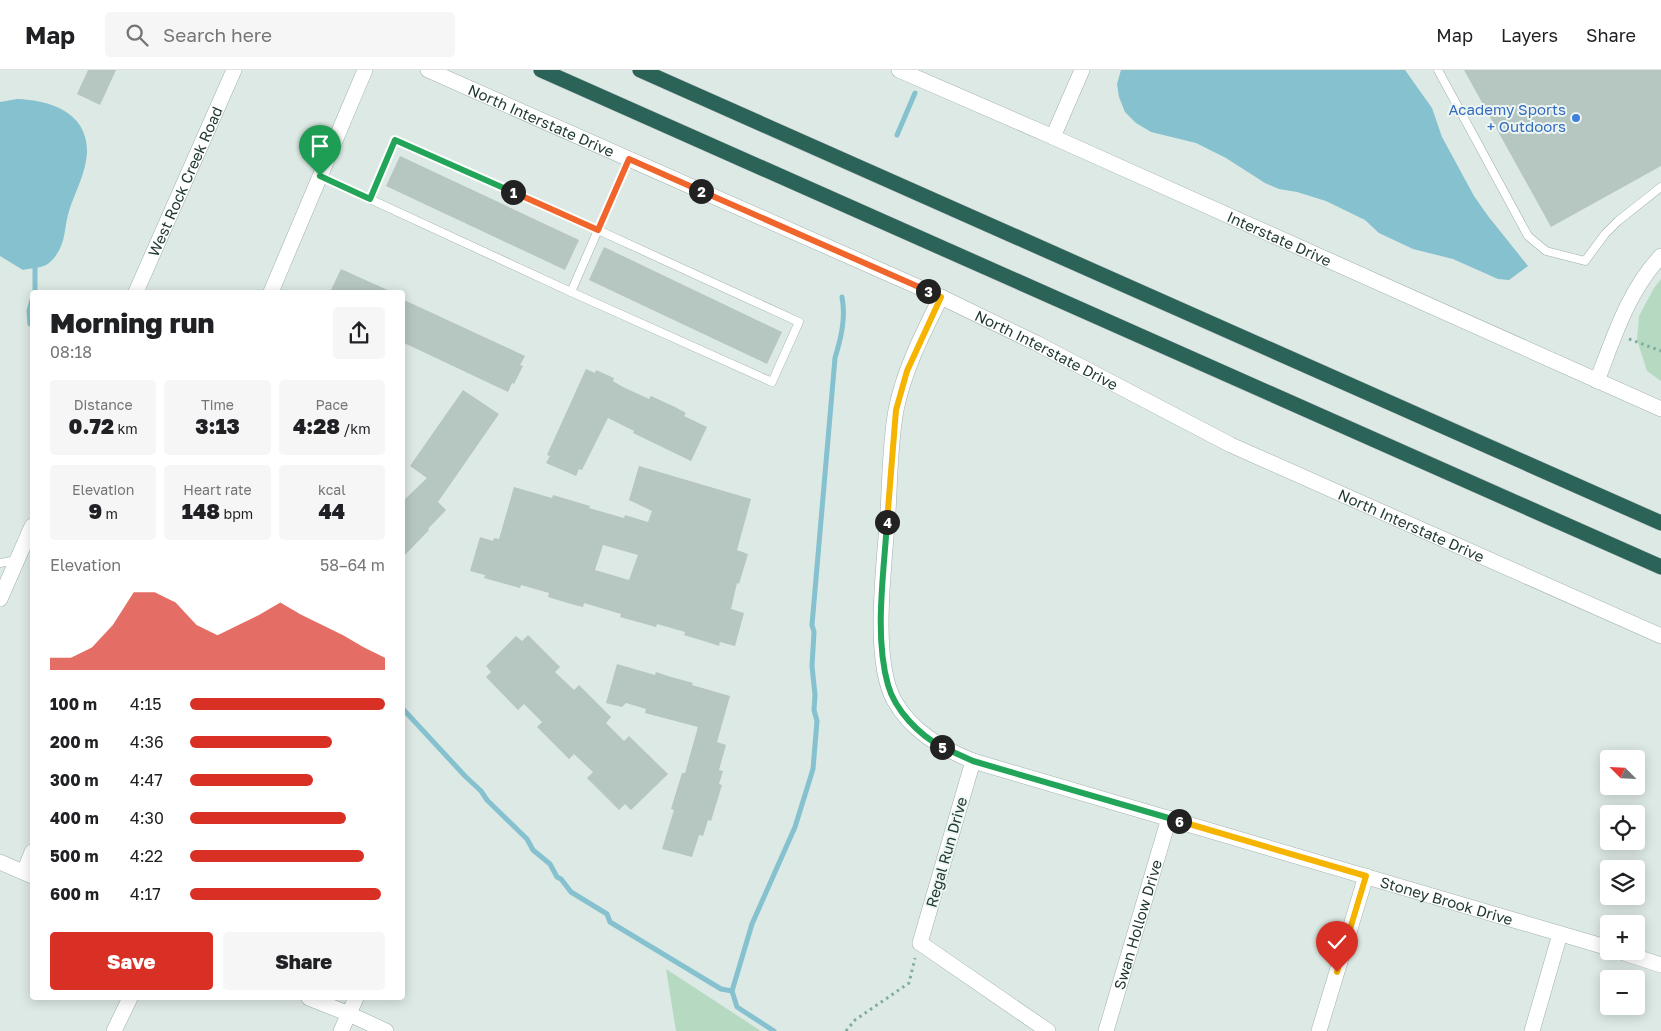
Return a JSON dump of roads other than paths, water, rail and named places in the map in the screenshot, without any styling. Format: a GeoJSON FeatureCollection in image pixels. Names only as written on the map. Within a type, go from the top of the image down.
{"type":"FeatureCollection","features":[{"type":"Feature","properties":{"kind":"highway"},"geometry":{"type":"LineString","coordinates":[[541,70],[1661,567]]}},
{"type":"Feature","properties":{"kind":"highway"},"geometry":{"type":"LineString","coordinates":[[640,70],[1661,523]]}},
{"type":"Feature","properties":{"kind":"street"},"geometry":{"type":"LineString","coordinates":[[272,290],[365,70]]}},
{"type":"Feature","properties":{"kind":"street","name":"North Interstate Drive"},"geometry":{"type":"LineString","coordinates":[[428,70],[941,297],[1036,343],[1231,445],[1661,636]]}},
{"type":"Feature","properties":{"kind":"street","name":"Interstate Drive"},"geometry":{"type":"LineString","coordinates":[[898,70],[1053,137],[1661,409]]}},
{"type":"Feature","properties":{"kind":"street"},"geometry":{"type":"LineString","coordinates":[[1053,137],[1082,70]]}},
{"type":"Feature","properties":{"kind":"street","name":"West Rock Creek Road"},"geometry":{"type":"LineString","coordinates":[[137,290],[233,73]]}},
{"type":"Feature","properties":{"kind":"street"},"geometry":{"type":"LineString","coordinates":[[1597,381],[1614,334],[1636,289],[1649,269],[1661,256]]}},
{"type":"Feature","properties":{"kind":"street","name":"Stoney Brook Drive"},"geometry":{"type":"LineString","coordinates":[[941,297],[907,371],[896,410],[882,607],[882,643],[888,687],[894,700],[907,718],[936,744],[973,761],[1600,945]]}},
{"type":"Feature","properties":{"kind":"street"},"geometry":{"type":"LineString","coordinates":[[0,599],[30,531]]}},
{"type":"Feature","properties":{"kind":"street","name":"Regal Run Drive"},"geometry":{"type":"LineString","coordinates":[[973,761],[920,943],[1048,1031]]}},
{"type":"Feature","properties":{"kind":"street","name":"Swan Hollow Drive"},"geometry":{"type":"LineString","coordinates":[[1106,1031],[1169,818]]}},
{"type":"Feature","properties":{"kind":"street"},"geometry":{"type":"LineString","coordinates":[[0,862],[28,874]]}},
{"type":"Feature","properties":{"kind":"street"},"geometry":{"type":"LineString","coordinates":[[1319,1031],[1366,876]]}},
{"type":"Feature","properties":{"kind":"street"},"geometry":{"type":"LineString","coordinates":[[1532,1031],[1560,934]]}},
{"type":"Feature","properties":{"kind":"street"},"geometry":{"type":"LineString","coordinates":[[1645,960],[1661,965]]}},
{"type":"Feature","properties":{"kind":"street"},"geometry":{"type":"LineString","coordinates":[[114,1031],[129,1000]]}},
{"type":"Feature","properties":{"kind":"street"},"geometry":{"type":"LineString","coordinates":[[314,1000],[386,1031]]}},
{"type":"Feature","properties":{"kind":"street"},"geometry":{"type":"LineString","coordinates":[[341,1031],[355,1000]]}},
{"type":"Feature","properties":{"kind":"lane"},"geometry":{"type":"LineString","coordinates":[[1438,70],[1528,236],[1546,251],[1585,261],[1605,234],[1618,221],[1661,187]]}},
{"type":"Feature","properties":{"kind":"lane"},"geometry":{"type":"LineString","coordinates":[[320,176],[571,292],[772,382],[799,322],[395,140],[370,199]]}},
{"type":"Feature","properties":{"kind":"lane"},"geometry":{"type":"LineString","coordinates":[[571,292],[629,159]]}},
{"type":"Feature","properties":{"kind":"lane"},"geometry":{"type":"LineString","coordinates":[[0,563],[17,560]]}},
{"type":"Feature","properties":{"kind":"water"},"geometry":{"type":"Polygon","coordinates":[[[1121,70],[1405,70],[1432,108],[1442,137],[1474,196],[1528,266],[1509,280],[1498,279],[1453,259],[1413,249],[1379,233],[1365,220],[1326,201],[1297,192],[1279,189],[1265,183],[1226,158],[1196,143],[1151,132],[1136,123],[1125,112],[1119,97],[1117,84],[1121,70]]]}},
{"type":"Feature","properties":{"kind":"water"},"geometry":{"type":"Polygon","coordinates":[[[17,99],[42,102],[64,111],[74,118],[86,138],[87,152],[85,167],[69,211],[64,238],[59,251],[46,265],[23,270],[0,256],[0,102],[17,99]]]}},
{"type":"Feature","properties":{"kind":"waterway"},"geometry":{"type":"LineString","coordinates":[[897,135],[915,93]]}},
{"type":"Feature","properties":{"kind":"waterway"},"geometry":{"type":"LineString","coordinates":[[35,267],[35,290]]}},
{"type":"Feature","properties":{"kind":"waterway"},"geometry":{"type":"LineString","coordinates":[[774,1031],[737,1007],[732,991],[752,924],[795,827],[813,769],[817,721],[814,710],[815,695],[812,666],[814,632],[812,625],[835,358],[843,320],[842,297]]}},
{"type":"Feature","properties":{"kind":"waterway"},"geometry":{"type":"LineString","coordinates":[[30,307],[30,324]]}},
{"type":"Feature","properties":{"kind":"waterway"},"geometry":{"type":"LineString","coordinates":[[405,711],[481,791],[487,800],[527,839],[533,850],[550,864],[557,877],[561,879],[571,892],[607,914],[610,922],[721,989],[732,991]]}},
{"type":"Feature","properties":{"kind":"place","name":"Academy Sports + Outdoors"},"geometry":{"type":"Point","coordinates":[1576,118]}}]}
